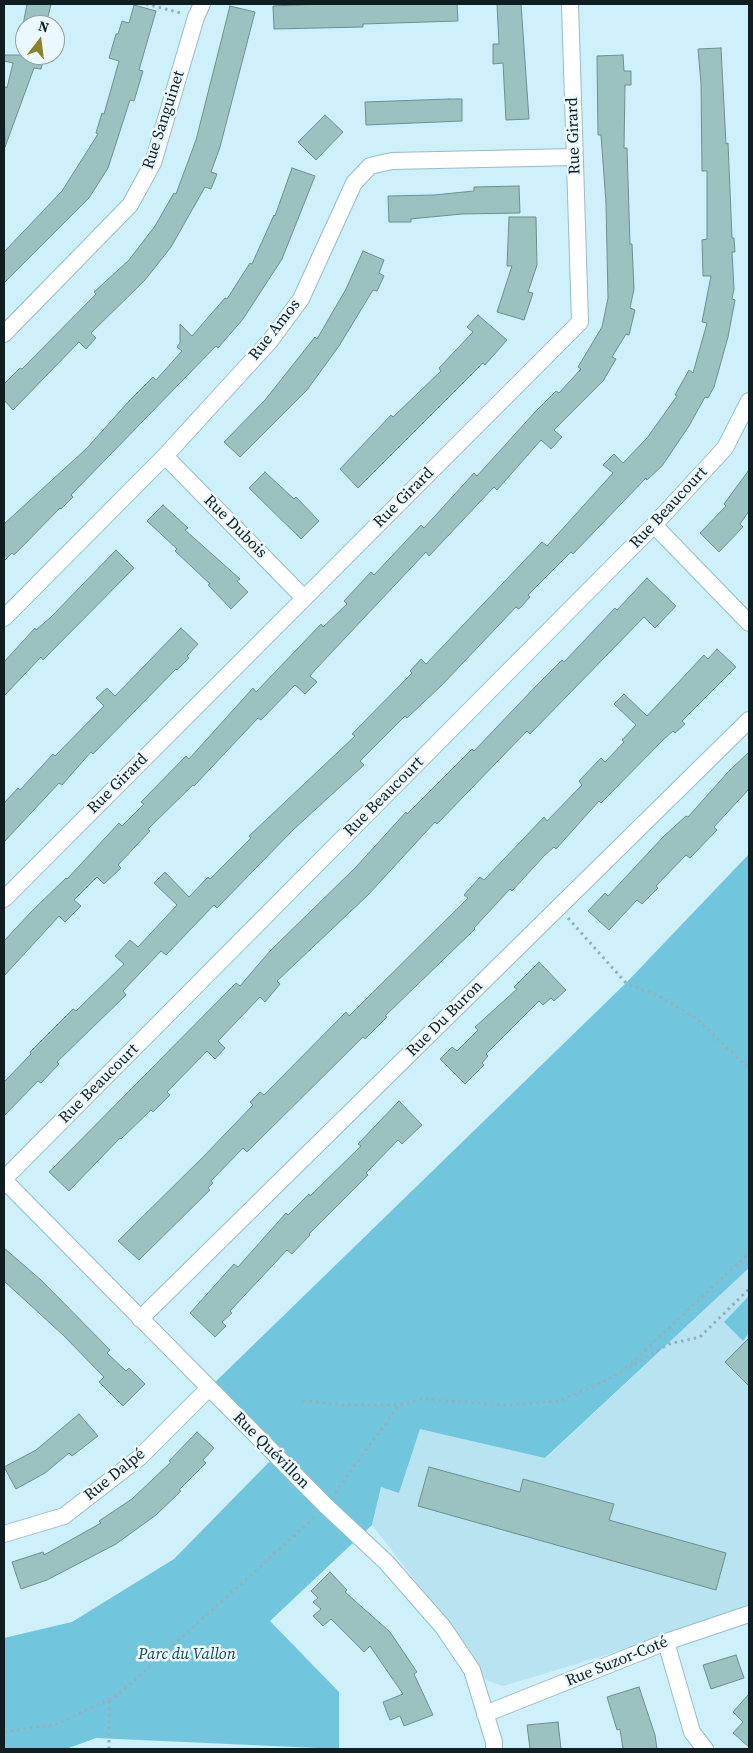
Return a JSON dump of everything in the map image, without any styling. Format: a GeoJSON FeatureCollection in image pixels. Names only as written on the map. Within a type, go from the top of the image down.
{"type":"FeatureCollection","features":[{"type":"Feature","properties":{"kind":"street","name":"Rue Girard"},"geometry":{"type":"LineString","coordinates":[[4,899],[580,322],[570,4]]}},
{"type":"Feature","properties":{"kind":"street","name":"Rue Sanguinet"},"geometry":{"type":"LineString","coordinates":[[4,334],[130,205],[153,163],[199,10]]}},
{"type":"Feature","properties":{"kind":"street","name":"Rue Amos"},"geometry":{"type":"LineString","coordinates":[[4,618],[165,456],[270,341],[301,298],[354,183],[370,166],[392,161],[575,157]]}},
{"type":"Feature","properties":{"kind":"street","name":"Rue Beaucourt"},"geometry":{"type":"LineString","coordinates":[[4,1180],[654,526],[725,448],[749,401]]}},
{"type":"Feature","properties":{"kind":"street","name":"Rue Dubois"},"geometry":{"type":"LineString","coordinates":[[165,456],[304,598]]}},
{"type":"Feature","properties":{"kind":"street"},"geometry":{"type":"LineString","coordinates":[[654,526],[749,623]]}},
{"type":"Feature","properties":{"kind":"street","name":"Rue Du Buron"},"geometry":{"type":"LineString","coordinates":[[140,1318],[749,720]]}},
{"type":"Feature","properties":{"kind":"street","name":"Rue Quévillon"},"geometry":{"type":"LineString","coordinates":[[4,1180],[326,1506],[386,1562],[443,1627],[472,1670],[494,1749]]}},
{"type":"Feature","properties":{"kind":"street","name":"Rue Dalpé"},"geometry":{"type":"LineString","coordinates":[[4,1534],[64,1516],[139,1458],[209,1388]]}},
{"type":"Feature","properties":{"kind":"street","name":"Rue Suzor-Coté"},"geometry":{"type":"LineString","coordinates":[[485,1714],[666,1642],[749,1614]]}},
{"type":"Feature","properties":{"kind":"street"},"geometry":{"type":"LineString","coordinates":[[666,1642],[692,1732],[695,1749]]}},
{"type":"Feature","properties":{"kind":"street"},"geometry":{"type":"LineString","coordinates":[[692,1732],[705,1749]]}},
{"type":"Feature","properties":{"kind":"path"},"geometry":{"type":"LineString","coordinates":[[146,4],[199,10]]}},
{"type":"Feature","properties":{"kind":"path"},"geometry":{"type":"LineString","coordinates":[[558,907],[626,983],[661,997],[697,1020],[749,1070]]}},
{"type":"Feature","properties":{"kind":"path"},"geometry":{"type":"LineString","coordinates":[[624,1370],[749,1254]]}},
{"type":"Feature","properties":{"kind":"path"},"geometry":{"type":"LineString","coordinates":[[303,1401],[345,1405],[399,1405],[421,1399],[505,1405],[559,1401],[603,1382],[669,1344],[700,1337],[749,1289]]}},
{"type":"Feature","properties":{"kind":"path"},"geometry":{"type":"LineString","coordinates":[[4,1732],[57,1724],[118,1695],[326,1506],[399,1405]]}},
{"type":"Feature","properties":{"kind":"path"},"geometry":{"type":"LineString","coordinates":[[109,1699],[109,1749]]}},
{"type":"Feature","properties":{"kind":"shaded area"},"geometry":{"type":"Polygon","coordinates":[[[749,1268],[749,1612],[503,1686],[488,1681],[477,1670],[446,1620],[372,1525],[381,1487],[399,1493],[420,1428],[546,1458],[749,1268]]]}},
{"type":"Feature","properties":{"kind":"green space","name":"Parc du Vallon"},"geometry":{"type":"Polygon","coordinates":[[[749,854],[749,1268],[545,1458],[420,1429],[399,1493],[381,1487],[372,1525],[270,1621],[339,1692],[339,1749],[96,1738],[66,1749],[4,1749],[4,1638],[72,1622],[174,1559],[275,1456],[209,1388],[626,983],[749,854]]]}},
{"type":"Feature","properties":{"kind":"green space"},"geometry":{"type":"Polygon","coordinates":[[[749,1296],[749,1333],[743,1341],[724,1322],[749,1296]]]}},
{"type":"Feature","properties":{"kind":"building"},"geometry":{"type":"Polygon","coordinates":[[[27,4],[51,4],[48,15],[25,15],[27,4]]]}},
{"type":"Feature","properties":{"kind":"building"},"geometry":{"type":"Polygon","coordinates":[[[457,4],[458,21],[363,24],[363,27],[274,29],[273,6],[457,4]]]}},
{"type":"Feature","properties":{"kind":"building"},"geometry":{"type":"Polygon","coordinates":[[[497,4],[521,4],[529,119],[506,120],[503,63],[493,64],[493,44],[499,44],[497,4]]]}},
{"type":"Feature","properties":{"kind":"building"},"geometry":{"type":"Polygon","coordinates":[[[134,5],[156,11],[139,70],[143,71],[134,101],[130,100],[108,168],[89,198],[4,283],[4,252],[62,191],[98,134],[96,133],[102,113],[104,114],[119,61],[109,58],[122,21],[129,23],[134,5]]]}},
{"type":"Feature","properties":{"kind":"building"},"geometry":{"type":"Polygon","coordinates":[[[230,6],[255,12],[220,147],[211,172],[217,174],[211,189],[205,187],[171,247],[145,280],[91,333],[96,338],[86,349],[79,342],[13,410],[4,400],[4,384],[20,368],[22,369],[96,294],[94,292],[129,260],[155,226],[174,193],[176,194],[196,140],[230,6]]]}},
{"type":"Feature","properties":{"kind":"building"},"geometry":{"type":"Polygon","coordinates":[[[721,48],[732,238],[734,238],[735,252],[732,252],[734,289],[732,299],[735,300],[728,337],[714,387],[708,398],[705,397],[689,426],[662,466],[647,480],[646,478],[573,554],[571,552],[528,595],[530,597],[519,609],[516,607],[442,685],[407,718],[405,716],[360,761],[364,765],[293,830],[217,908],[214,905],[166,955],[161,951],[123,991],[126,995],[57,1062],[59,1064],[41,1083],[38,1081],[4,1116],[4,1082],[31,1054],[30,1052],[73,1009],[76,1011],[124,964],[115,956],[130,940],[138,947],[177,905],[154,883],[165,872],[189,897],[208,877],[210,879],[251,838],[249,836],[355,736],[352,734],[412,673],[410,671],[421,659],[426,664],[542,542],[547,546],[613,473],[603,465],[614,454],[623,463],[647,438],[677,396],[675,395],[689,370],[693,373],[707,323],[702,322],[711,276],[703,276],[702,240],[707,239],[707,171],[702,171],[701,83],[698,49],[721,48]]]}},
{"type":"Feature","properties":{"kind":"building"},"geometry":{"type":"Polygon","coordinates":[[[4,55],[15,55],[15,65],[42,65],[41,69],[34,68],[5,147],[4,86],[7,88],[13,63],[4,61],[4,55]]]}},
{"type":"Feature","properties":{"kind":"building"},"geometry":{"type":"Polygon","coordinates":[[[623,55],[624,71],[631,71],[631,85],[625,85],[624,148],[627,148],[630,244],[632,244],[634,289],[630,308],[635,310],[629,335],[626,334],[612,357],[616,359],[603,381],[554,430],[562,437],[551,449],[541,440],[497,490],[494,487],[429,556],[426,552],[315,670],[310,676],[317,682],[305,694],[295,685],[261,720],[258,718],[194,786],[148,829],[150,831],[118,865],[121,868],[104,884],[97,877],[74,900],[81,906],[65,922],[59,916],[4,976],[4,941],[32,911],[67,879],[119,823],[122,826],[144,804],[141,802],[186,756],[189,759],[253,688],[256,692],[321,624],[323,627],[347,604],[344,601],[371,572],[374,575],[421,525],[424,528],[474,473],[477,476],[535,412],[556,391],[559,393],[581,369],[578,367],[602,327],[608,298],[606,203],[601,135],[598,135],[597,56],[623,55]]]}},
{"type":"Feature","properties":{"kind":"building"},"geometry":{"type":"Polygon","coordinates":[[[462,99],[462,121],[366,125],[365,102],[462,99]]]}},
{"type":"Feature","properties":{"kind":"building"},"geometry":{"type":"Polygon","coordinates":[[[325,115],[343,132],[316,160],[298,142],[325,115]]]}},
{"type":"Feature","properties":{"kind":"building"},"geometry":{"type":"Polygon","coordinates":[[[292,168],[315,176],[282,259],[243,319],[218,348],[216,346],[71,495],[73,497],[14,555],[12,553],[4,561],[4,524],[87,448],[129,401],[153,377],[156,380],[182,351],[177,347],[180,343],[180,324],[192,336],[225,298],[227,299],[250,263],[252,264],[275,216],[292,168]]]}},
{"type":"Feature","properties":{"kind":"building"},"geometry":{"type":"Polygon","coordinates":[[[519,186],[520,213],[462,214],[411,219],[411,222],[389,222],[388,196],[434,195],[474,191],[474,187],[519,186]]]}},
{"type":"Feature","properties":{"kind":"building"},"geometry":{"type":"Polygon","coordinates":[[[509,217],[536,217],[537,265],[528,292],[533,293],[524,320],[497,312],[512,266],[507,266],[509,217]]]}},
{"type":"Feature","properties":{"kind":"building"},"geometry":{"type":"Polygon","coordinates":[[[363,251],[384,260],[379,273],[384,276],[377,291],[373,290],[339,346],[307,390],[240,457],[224,442],[265,400],[315,337],[317,339],[346,289],[363,251]]]}},
{"type":"Feature","properties":{"kind":"building"},"geometry":{"type":"Polygon","coordinates":[[[478,315],[507,340],[485,365],[483,363],[358,488],[340,469],[391,415],[393,417],[441,371],[439,368],[473,332],[467,327],[478,315]]]}},
{"type":"Feature","properties":{"kind":"building"},"geometry":{"type":"Polygon","coordinates":[[[749,470],[749,511],[740,524],[743,527],[719,552],[700,533],[726,506],[724,504],[749,470]]]}},
{"type":"Feature","properties":{"kind":"building"},"geometry":{"type":"Polygon","coordinates":[[[265,472],[294,499],[296,497],[319,521],[301,539],[249,488],[265,472]]]}},
{"type":"Feature","properties":{"kind":"building"},"geometry":{"type":"Polygon","coordinates":[[[163,505],[188,528],[185,530],[240,579],[237,581],[248,592],[231,609],[208,585],[210,584],[175,551],[177,549],[147,521],[163,505]]]}},
{"type":"Feature","properties":{"kind":"building"},"geometry":{"type":"Polygon","coordinates":[[[116,550],[134,568],[43,660],[41,657],[4,696],[4,662],[35,628],[36,630],[51,617],[116,550]]]}},
{"type":"Feature","properties":{"kind":"building"},"geometry":{"type":"Polygon","coordinates":[[[647,578],[676,606],[655,628],[644,617],[530,734],[527,731],[437,824],[435,822],[368,895],[277,981],[280,984],[265,1002],[260,997],[218,1041],[225,1048],[215,1059],[207,1051],[167,1092],[170,1095],[153,1112],[151,1110],[120,1138],[69,1191],[49,1172],[236,983],[240,986],[270,951],[356,867],[406,812],[407,814],[472,749],[474,751],[562,660],[564,662],[615,608],[617,610],[647,578]]]}},
{"type":"Feature","properties":{"kind":"building"},"geometry":{"type":"Polygon","coordinates":[[[181,628],[198,644],[187,656],[189,658],[93,754],[91,752],[62,785],[59,783],[4,842],[4,803],[18,788],[20,790],[53,754],[55,756],[104,706],[96,698],[107,688],[115,696],[181,628]]]}},
{"type":"Feature","properties":{"kind":"building"},"geometry":{"type":"Polygon","coordinates":[[[717,649],[736,667],[682,721],[685,724],[663,740],[601,803],[599,801],[556,849],[554,847],[544,856],[512,891],[510,889],[475,929],[385,1016],[387,1017],[365,1039],[363,1037],[247,1152],[243,1148],[211,1181],[213,1183],[208,1188],[210,1190],[139,1260],[118,1241],[253,1105],[250,1102],[260,1092],[264,1095],[346,1012],[349,1016],[468,898],[464,895],[480,877],[484,880],[544,817],[547,821],[582,785],[579,781],[601,758],[605,762],[624,742],[622,740],[636,725],[614,704],[624,694],[647,716],[704,655],[708,659],[717,649]]]}},
{"type":"Feature","properties":{"kind":"building"},"geometry":{"type":"Polygon","coordinates":[[[749,752],[749,789],[714,827],[717,830],[690,858],[686,855],[656,886],[658,888],[642,904],[637,900],[609,930],[588,911],[605,893],[608,896],[664,836],[686,816],[688,817],[728,772],[749,752]]]}},
{"type":"Feature","properties":{"kind":"building"},"geometry":{"type":"Polygon","coordinates":[[[539,962],[566,990],[554,1001],[551,998],[543,1005],[539,1001],[486,1054],[488,1056],[482,1063],[484,1065],[465,1084],[440,1059],[452,1047],[457,1051],[478,1030],[475,1027],[517,989],[514,987],[539,962]]]}},
{"type":"Feature","properties":{"kind":"building"},"geometry":{"type":"Polygon","coordinates":[[[399,1101],[422,1125],[402,1144],[398,1140],[366,1173],[368,1175],[309,1234],[292,1254],[287,1250],[230,1311],[232,1313],[222,1322],[226,1326],[215,1337],[190,1313],[234,1264],[238,1267],[286,1213],[288,1215],[309,1194],[310,1196],[361,1146],[358,1144],[399,1101]]]}},
{"type":"Feature","properties":{"kind":"building"},"geometry":{"type":"Polygon","coordinates":[[[4,1248],[41,1280],[110,1350],[107,1353],[126,1371],[129,1368],[145,1384],[123,1406],[99,1382],[104,1377],[63,1335],[4,1281],[4,1248]]]}},
{"type":"Feature","properties":{"kind":"building"},"geometry":{"type":"Polygon","coordinates":[[[749,1338],[749,1386],[725,1362],[749,1338]]]}},
{"type":"Feature","properties":{"kind":"building"},"geometry":{"type":"Polygon","coordinates":[[[79,1414],[98,1436],[72,1456],[69,1453],[45,1473],[16,1489],[4,1467],[36,1450],[79,1414]]]}},
{"type":"Feature","properties":{"kind":"building"},"geometry":{"type":"Polygon","coordinates":[[[197,1432],[214,1448],[203,1460],[206,1463],[156,1515],[116,1544],[47,1580],[21,1589],[12,1562],[43,1552],[44,1555],[101,1523],[99,1521],[132,1499],[171,1462],[169,1461],[197,1432]]]}},
{"type":"Feature","properties":{"kind":"building"},"geometry":{"type":"Polygon","coordinates":[[[429,1467],[520,1492],[523,1479],[614,1504],[609,1520],[726,1553],[716,1590],[418,1506],[429,1467]]]}},
{"type":"Feature","properties":{"kind":"building"},"geometry":{"type":"Polygon","coordinates":[[[330,1572],[347,1590],[345,1592],[390,1632],[417,1672],[414,1674],[433,1715],[404,1726],[400,1716],[390,1720],[383,1702],[403,1694],[370,1646],[364,1652],[331,1619],[323,1626],[313,1616],[321,1609],[313,1602],[318,1598],[311,1591],[330,1572]]]}},
{"type":"Feature","properties":{"kind":"building"},"geometry":{"type":"Polygon","coordinates":[[[736,1655],[744,1678],[711,1689],[703,1665],[736,1655]]]}},
{"type":"Feature","properties":{"kind":"building"},"geometry":{"type":"Polygon","coordinates":[[[639,1687],[655,1735],[657,1749],[623,1749],[620,1729],[617,1730],[607,1697],[639,1687]]]}},
{"type":"Feature","properties":{"kind":"building"},"geometry":{"type":"Polygon","coordinates":[[[749,1694],[749,1747],[733,1733],[743,1722],[733,1712],[749,1694]]]}},
{"type":"Feature","properties":{"kind":"building"},"geometry":{"type":"Polygon","coordinates":[[[558,1722],[561,1749],[530,1749],[527,1725],[558,1722]]]}}]}
